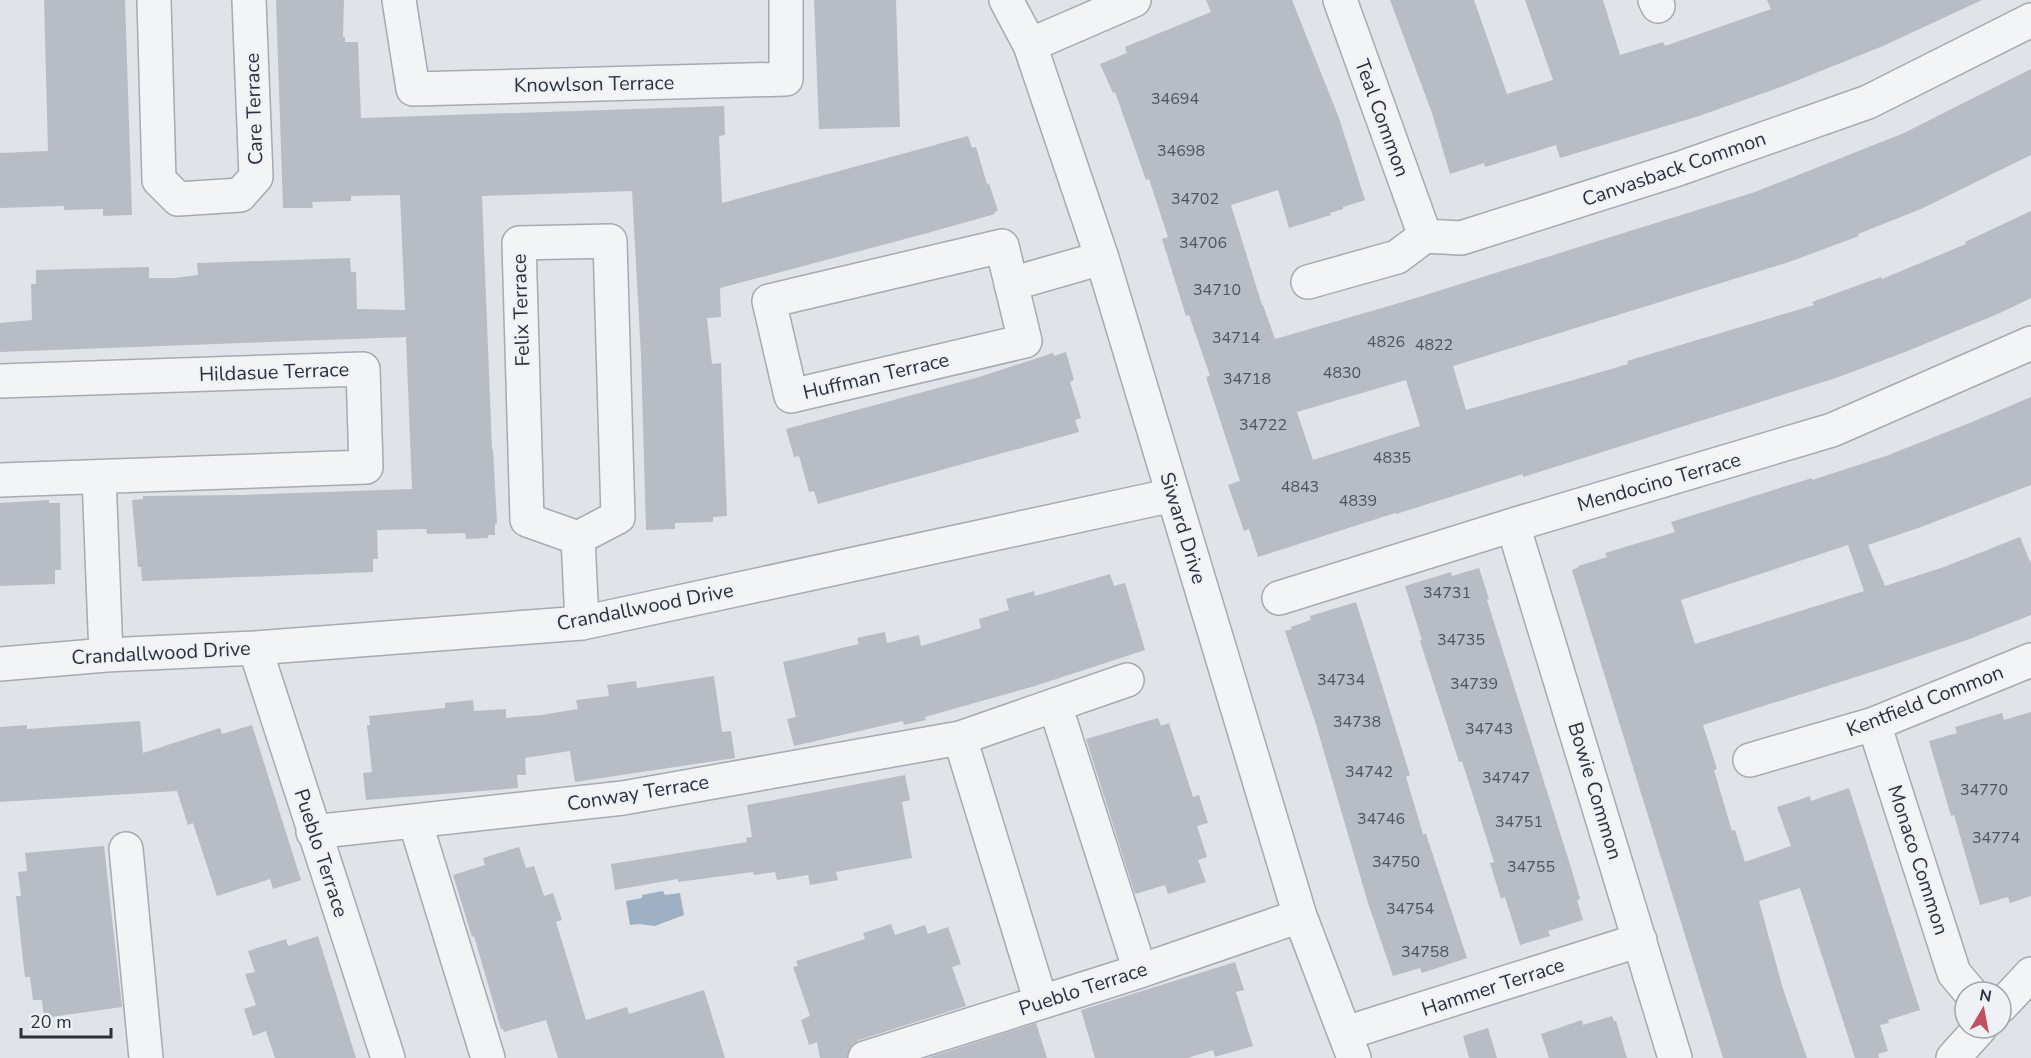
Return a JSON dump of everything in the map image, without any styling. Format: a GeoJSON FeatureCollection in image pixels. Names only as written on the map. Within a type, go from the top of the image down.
{"type":"FeatureCollection","features":[{"type":"Feature","properties":{"kind":"street","name":"Care Terrace"},"geometry":{"type":"LineString","coordinates":[[153,0],[159,180],[178,199],[240,195],[256,177],[249,0]]}},
{"type":"Feature","properties":{"kind":"street","name":"Knowlson Terrace"},"geometry":{"type":"LineString","coordinates":[[399,0],[413,89],[786,80],[786,0]]}},
{"type":"Feature","properties":{"kind":"street","name":"Siward Drive"},"geometry":{"type":"LineString","coordinates":[[1006,0],[1030,45],[1102,258],[1300,916],[1350,1046]]}},
{"type":"Feature","properties":{"kind":"street"},"geometry":{"type":"LineString","coordinates":[[1030,45],[1134,0]]}},
{"type":"Feature","properties":{"kind":"street","name":"Teal Common"},"geometry":{"type":"LineString","coordinates":[[1340,0],[1425,236]]}},
{"type":"Feature","properties":{"kind":"street","name":"Canvasback Common"},"geometry":{"type":"LineString","coordinates":[[1425,236],[1461,238],[1678,169],[1868,102],[2031,20]]}},
{"type":"Feature","properties":{"kind":"street"},"geometry":{"type":"LineString","coordinates":[[1308,282],[1397,256],[1425,236]]}},
{"type":"Feature","properties":{"kind":"street","name":"Felix Terrace"},"geometry":{"type":"LineString","coordinates":[[610,241],[618,517],[578,538],[527,520],[519,243],[610,241]]}},
{"type":"Feature","properties":{"kind":"street","name":"Huffman Terrace"},"geometry":{"type":"LineString","coordinates":[[1002,246],[1011,284],[1025,341],[791,396],[769,301],[1002,246]]}},
{"type":"Feature","properties":{"kind":"street"},"geometry":{"type":"LineString","coordinates":[[1011,284],[1102,258]]}},
{"type":"Feature","properties":{"kind":"street","name":"Mendocino Terrace"},"geometry":{"type":"LineString","coordinates":[[1279,598],[1832,430],[2031,344]]}},
{"type":"Feature","properties":{"kind":"street","name":"Hildasue Terrace"},"geometry":{"type":"LineString","coordinates":[[0,381],[363,369],[366,467],[0,480]]}},
{"type":"Feature","properties":{"kind":"street"},"geometry":{"type":"LineString","coordinates":[[99,477],[106,655]]}},
{"type":"Feature","properties":{"kind":"street","name":"Crandallwood Drive"},"geometry":{"type":"LineString","coordinates":[[0,664],[106,655],[255,648],[582,623],[1173,495]]}},
{"type":"Feature","properties":{"kind":"street","name":"Bowie Common"},"geometry":{"type":"LineString","coordinates":[[1514,525],[1675,1058]]}},
{"type":"Feature","properties":{"kind":"street"},"geometry":{"type":"LineString","coordinates":[[578,538],[582,623]]}},
{"type":"Feature","properties":{"kind":"street","name":"Pueblo Terrace"},"geometry":{"type":"LineString","coordinates":[[255,648],[388,1058]]}},
{"type":"Feature","properties":{"kind":"street","name":"Kentfield Common"},"geometry":{"type":"LineString","coordinates":[[1750,760],[1874,724],[2031,660]]}},
{"type":"Feature","properties":{"kind":"street","name":"Conway Terrace"},"geometry":{"type":"LineString","coordinates":[[313,832],[623,798],[960,738],[1127,680]]}},
{"type":"Feature","properties":{"kind":"street"},"geometry":{"type":"LineString","coordinates":[[1055,705],[1140,971]]}},
{"type":"Feature","properties":{"kind":"street","name":"Monaco Common"},"geometry":{"type":"LineString","coordinates":[[1874,724],[1954,973],[1960,980]]}},
{"type":"Feature","properties":{"kind":"street"},"geometry":{"type":"LineString","coordinates":[[960,738],[1041,1002]]}},
{"type":"Feature","properties":{"kind":"street"},"geometry":{"type":"LineString","coordinates":[[415,821],[488,1058]]}},
{"type":"Feature","properties":{"kind":"street"},"geometry":{"type":"LineString","coordinates":[[126,849],[146,1058]]}},
{"type":"Feature","properties":{"kind":"street","name":"Pueblo Terrace"},"geometry":{"type":"LineString","coordinates":[[865,1058],[1140,971],[1300,916]]}},
{"type":"Feature","properties":{"kind":"street","name":"Hammer Terrace"},"geometry":{"type":"LineString","coordinates":[[1350,1046],[1640,940]]}},
{"type":"Feature","properties":{"kind":"street"},"geometry":{"type":"LineString","coordinates":[[2013,993],[2031,974]]}},
{"type":"Feature","properties":{"kind":"street"},"geometry":{"type":"LineString","coordinates":[[1953,1058],[1969,1040]]}},
{"type":"Feature","properties":{"kind":"water"},"geometry":{"type":"Polygon","coordinates":[[[663,891],[665,895],[680,893],[684,915],[655,926],[630,925],[626,901],[663,891]]]}},
{"type":"Feature","properties":{"kind":"building"},"geometry":{"type":"Polygon","coordinates":[[[44,0],[125,0],[132,215],[103,216],[103,209],[64,210],[64,206],[0,208],[0,153],[48,151],[44,0]]]}},
{"type":"Feature","properties":{"kind":"building"},"geometry":{"type":"Polygon","coordinates":[[[276,0],[344,0],[343,37],[345,37],[345,42],[358,42],[361,118],[724,106],[725,135],[719,136],[722,203],[968,136],[972,148],[976,147],[998,211],[994,212],[995,214],[924,234],[720,288],[721,317],[707,318],[712,364],[721,363],[727,516],[713,517],[713,522],[675,523],[675,529],[646,530],[641,355],[632,191],[482,196],[497,523],[495,524],[495,535],[488,535],[488,538],[466,539],[465,533],[427,534],[426,529],[377,530],[378,559],[373,559],[373,572],[142,581],[141,567],[138,567],[132,500],[143,499],[143,496],[412,489],[406,337],[0,352],[0,323],[32,320],[31,284],[36,284],[36,270],[149,267],[149,278],[174,278],[198,275],[197,263],[350,258],[351,272],[356,272],[357,309],[405,310],[400,195],[351,196],[351,201],[312,202],[313,208],[283,208],[276,0]]]}},
{"type":"Feature","properties":{"kind":"building"},"geometry":{"type":"Polygon","coordinates":[[[814,0],[896,0],[900,127],[819,129],[814,0]]]}},
{"type":"Feature","properties":{"kind":"building"},"geometry":{"type":"Polygon","coordinates":[[[1206,0],[1292,0],[1339,118],[1365,200],[1343,207],[1343,209],[1330,213],[1331,215],[1289,228],[1278,190],[1231,205],[1275,339],[1406,301],[1755,192],[1904,133],[2031,69],[2031,155],[1921,209],[1858,234],[1859,236],[1789,262],[1453,366],[1466,410],[1628,364],[1627,361],[1814,305],[1812,302],[1881,277],[1882,279],[1966,244],[1965,242],[2031,211],[2031,298],[1905,352],[1836,378],[1523,477],[1523,474],[1258,557],[1249,529],[1244,531],[1228,485],[1240,481],[1206,377],[1210,376],[1189,315],[1186,316],[1162,239],[1168,237],[1149,179],[1146,180],[1115,92],[1113,93],[1100,64],[1127,53],[1125,47],[1211,12],[1206,0]],[[1406,380],[1297,412],[1313,460],[1420,426],[1406,380]]]}},
{"type":"Feature","properties":{"kind":"building"},"geometry":{"type":"Polygon","coordinates":[[[1390,0],[1474,0],[1507,94],[1553,80],[1525,0],[1603,0],[1620,55],[1663,42],[1665,46],[1771,9],[1767,0],[1982,0],[1883,46],[1786,85],[1699,116],[1560,158],[1556,145],[1485,167],[1484,163],[1450,174],[1432,113],[1390,0]]]}},
{"type":"Feature","properties":{"kind":"building"},"geometry":{"type":"Polygon","coordinates":[[[1066,352],[1074,380],[1070,382],[1081,418],[1075,420],[1079,432],[818,504],[814,491],[809,492],[799,456],[794,457],[786,429],[979,377],[1053,353],[1054,356],[1066,352]]]}},
{"type":"Feature","properties":{"kind":"building"},"geometry":{"type":"Polygon","coordinates":[[[2031,397],[2031,485],[1868,545],[1885,586],[1944,567],[2020,537],[2031,564],[2031,615],[1967,640],[1878,670],[1703,725],[1717,769],[1714,770],[1732,831],[1735,830],[1745,862],[1791,846],[1777,807],[1810,796],[1811,801],[1849,788],[1920,1010],[1888,1020],[1889,1023],[1880,1025],[1888,1051],[1878,1054],[1879,1058],[1855,1058],[1800,888],[1759,901],[1783,989],[1807,1058],[1723,1058],[1572,570],[1607,557],[1605,553],[1675,532],[1671,522],[1886,456],[2031,397]],[[1848,545],[1681,600],[1695,644],[1864,591],[1848,545]]]}},
{"type":"Feature","properties":{"kind":"building"},"geometry":{"type":"Polygon","coordinates":[[[49,500],[49,503],[60,503],[61,570],[55,570],[55,584],[0,586],[0,503],[49,500]]]}},
{"type":"Feature","properties":{"kind":"building"},"geometry":{"type":"Polygon","coordinates":[[[1479,568],[1572,871],[1583,920],[1548,931],[1550,936],[1520,945],[1505,897],[1501,899],[1490,863],[1494,862],[1462,761],[1459,762],[1405,586],[1451,572],[1452,576],[1479,568]]]}},
{"type":"Feature","properties":{"kind":"building"},"geometry":{"type":"Polygon","coordinates":[[[1110,574],[1114,586],[1125,583],[1145,650],[1035,686],[925,717],[926,720],[904,725],[903,721],[794,746],[787,719],[796,717],[783,662],[859,644],[857,638],[885,632],[887,643],[919,635],[921,646],[981,628],[979,619],[1009,610],[1006,599],[1034,591],[1035,596],[1110,574]]]}},
{"type":"Feature","properties":{"kind":"building"},"geometry":{"type":"Polygon","coordinates":[[[1356,602],[1410,775],[1406,777],[1423,834],[1426,834],[1467,958],[1422,973],[1420,968],[1393,976],[1368,903],[1315,721],[1285,631],[1311,620],[1310,616],[1356,602]]]}},
{"type":"Feature","properties":{"kind":"building"},"geometry":{"type":"Polygon","coordinates":[[[714,676],[722,732],[731,731],[735,758],[575,782],[570,751],[525,758],[526,775],[517,775],[518,788],[366,800],[363,773],[372,772],[367,725],[370,725],[369,716],[445,708],[445,703],[473,700],[474,711],[506,709],[506,718],[541,715],[578,709],[576,700],[609,696],[607,685],[636,681],[637,688],[714,676]]]}},
{"type":"Feature","properties":{"kind":"building"},"geometry":{"type":"Polygon","coordinates":[[[2031,712],[2031,896],[2010,903],[2008,897],[1980,905],[1954,815],[1951,816],[1929,741],[1957,733],[1955,727],[2002,713],[2004,720],[2031,712]]]}},
{"type":"Feature","properties":{"kind":"building"},"geometry":{"type":"Polygon","coordinates":[[[1158,718],[1161,726],[1169,723],[1193,797],[1199,795],[1208,823],[1197,826],[1207,857],[1198,860],[1206,882],[1168,894],[1165,885],[1135,894],[1086,739],[1158,718]]]}},
{"type":"Feature","properties":{"kind":"building"},"geometry":{"type":"Polygon","coordinates":[[[140,721],[143,753],[220,728],[222,734],[252,725],[301,880],[273,889],[270,879],[217,896],[193,823],[188,825],[177,791],[0,802],[0,727],[27,725],[27,729],[140,721]]]}},
{"type":"Feature","properties":{"kind":"building"},"geometry":{"type":"Polygon","coordinates":[[[905,775],[910,800],[902,802],[912,858],[836,872],[838,880],[810,885],[808,875],[777,880],[775,872],[754,875],[753,872],[678,882],[678,879],[615,890],[611,864],[747,842],[746,838],[752,837],[747,805],[905,775]]]}},
{"type":"Feature","properties":{"kind":"building"},"geometry":{"type":"Polygon","coordinates":[[[104,846],[122,1007],[44,1018],[42,1000],[33,1000],[30,977],[25,977],[16,896],[21,896],[18,872],[27,871],[25,853],[104,846]]]}},
{"type":"Feature","properties":{"kind":"building"},"geometry":{"type":"Polygon","coordinates":[[[519,847],[526,868],[534,866],[544,896],[553,893],[562,920],[556,922],[586,1020],[627,1007],[629,1014],[704,990],[725,1058],[558,1058],[546,1020],[504,1032],[501,1029],[474,936],[472,937],[453,875],[485,865],[483,858],[519,847]]]}},
{"type":"Feature","properties":{"kind":"building"},"geometry":{"type":"Polygon","coordinates":[[[891,924],[895,935],[925,925],[928,934],[948,927],[961,964],[952,967],[966,1006],[859,1040],[851,1046],[847,1058],[820,1058],[817,1042],[809,1045],[801,1020],[810,1016],[793,967],[798,966],[796,961],[865,939],[863,933],[891,924]]]}},
{"type":"Feature","properties":{"kind":"building"},"geometry":{"type":"Polygon","coordinates":[[[318,936],[356,1058],[275,1058],[266,1031],[253,1036],[244,1009],[256,1005],[245,974],[255,972],[248,951],[286,939],[288,946],[318,936]]]}},
{"type":"Feature","properties":{"kind":"building"},"geometry":{"type":"Polygon","coordinates":[[[1235,962],[1244,990],[1236,992],[1253,1046],[1215,1057],[1213,1050],[1188,1058],[1095,1058],[1081,1010],[1235,962]]]}},
{"type":"Feature","properties":{"kind":"building"},"geometry":{"type":"Polygon","coordinates":[[[1612,1016],[1616,1021],[1627,1058],[1549,1058],[1541,1034],[1582,1020],[1583,1025],[1612,1016]]]}},
{"type":"Feature","properties":{"kind":"building"},"geometry":{"type":"Polygon","coordinates":[[[1036,1023],[1047,1058],[927,1058],[1036,1023]]]}},
{"type":"Feature","properties":{"kind":"building"},"geometry":{"type":"Polygon","coordinates":[[[1488,1028],[1497,1058],[1469,1058],[1463,1036],[1488,1028]]]}}]}
